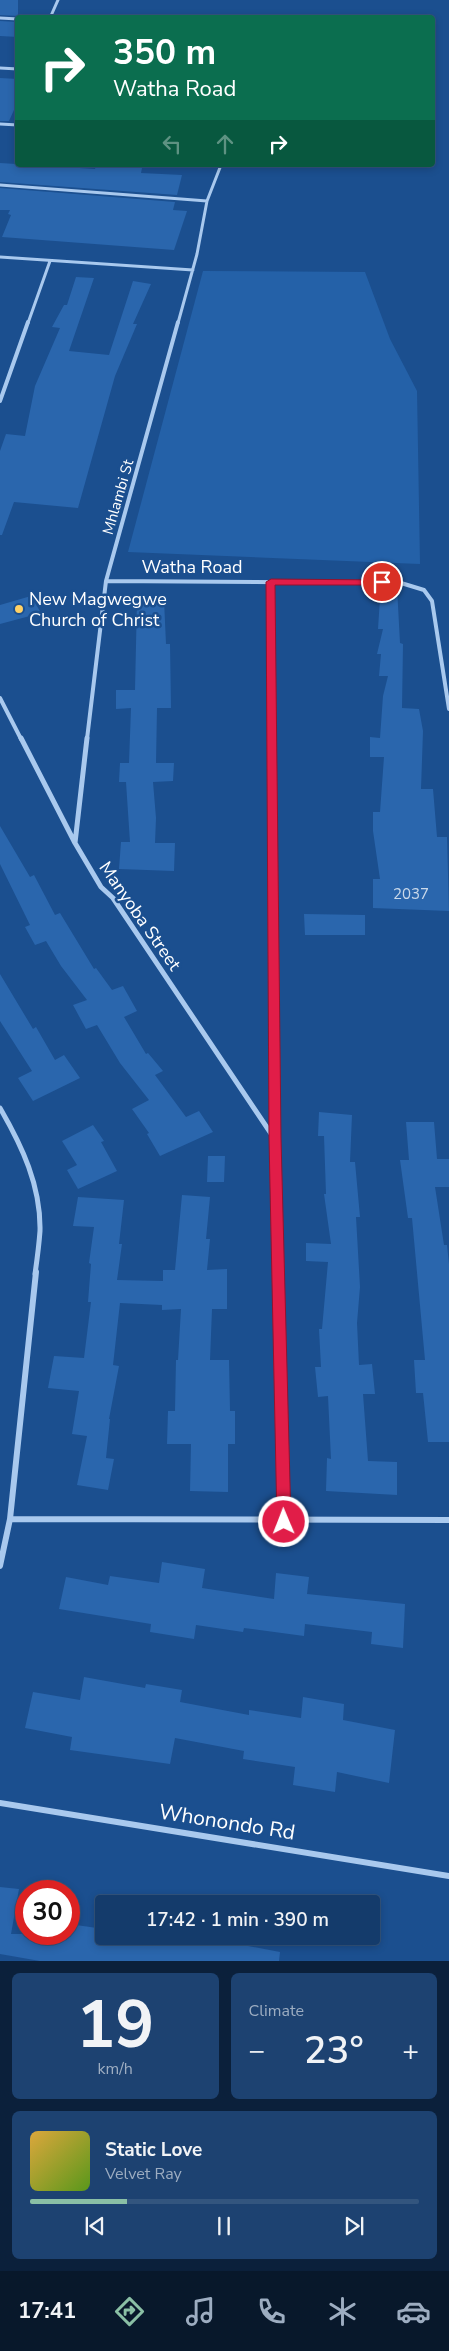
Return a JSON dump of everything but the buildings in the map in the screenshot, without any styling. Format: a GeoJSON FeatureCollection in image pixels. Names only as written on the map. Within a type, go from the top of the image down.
{"type":"FeatureCollection","features":[{"type":"Feature","properties":{"kind":"street"},"geometry":{"type":"LineString","coordinates":[[51,15],[58,0]]}},
{"type":"Feature","properties":{"kind":"street"},"geometry":{"type":"LineString","coordinates":[[0,18],[15,19]]}},
{"type":"Feature","properties":{"kind":"street"},"geometry":{"type":"LineString","coordinates":[[0,68],[15,69]]}},
{"type":"Feature","properties":{"kind":"street"},"geometry":{"type":"LineString","coordinates":[[0,124],[15,125]]}},
{"type":"Feature","properties":{"kind":"street","name":"Mhlambi St"},"geometry":{"type":"LineString","coordinates":[[75,843],[106,581],[193,270],[207,201],[220,167]]}},
{"type":"Feature","properties":{"kind":"street"},"geometry":{"type":"LineString","coordinates":[[0,185],[207,201]]}},
{"type":"Feature","properties":{"kind":"street"},"geometry":{"type":"LineString","coordinates":[[0,257],[193,270]]}},
{"type":"Feature","properties":{"kind":"street"},"geometry":{"type":"LineString","coordinates":[[0,400],[50,261]]}},
{"type":"Feature","properties":{"kind":"street","name":"Watha Road"},"geometry":{"type":"LineString","coordinates":[[106,581],[401,583],[424,590],[432,600],[449,709]]}},
{"type":"Feature","properties":{"kind":"street"},"geometry":{"type":"LineString","coordinates":[[271,582],[275,1138],[284,1522]]}},
{"type":"Feature","properties":{"kind":"street","name":"Manyoba Street"},"geometry":{"type":"LineString","coordinates":[[0,698],[75,843],[101,887],[113,898],[275,1138]]}},
{"type":"Feature","properties":{"kind":"street"},"geometry":{"type":"LineString","coordinates":[[0,1108],[22,1146],[36,1190],[40,1230],[10,1519],[0,1566]]}},
{"type":"Feature","properties":{"kind":"street"},"geometry":{"type":"LineString","coordinates":[[10,1519],[284,1522],[449,1520]]}},
{"type":"Feature","properties":{"kind":"street","name":"Whonondo Rd"},"geometry":{"type":"LineString","coordinates":[[0,1803],[449,1876]]}},
{"type":"Feature","properties":{"kind":"shaded area"},"geometry":{"type":"Polygon","coordinates":[[[203,271],[365,272],[390,339],[417,391],[420,564],[128,552],[203,271]]]}},
{"type":"Feature","properties":{"kind":"place","name":"New Magwegwe Church of Christ"},"geometry":{"type":"Point","coordinates":[19,609]}},
{"type":"Feature","properties":{"kind":"route"},"geometry":{"type":"LineString","coordinates":[[284,1522],[275,1138],[271,582],[382,582]]}}]}
